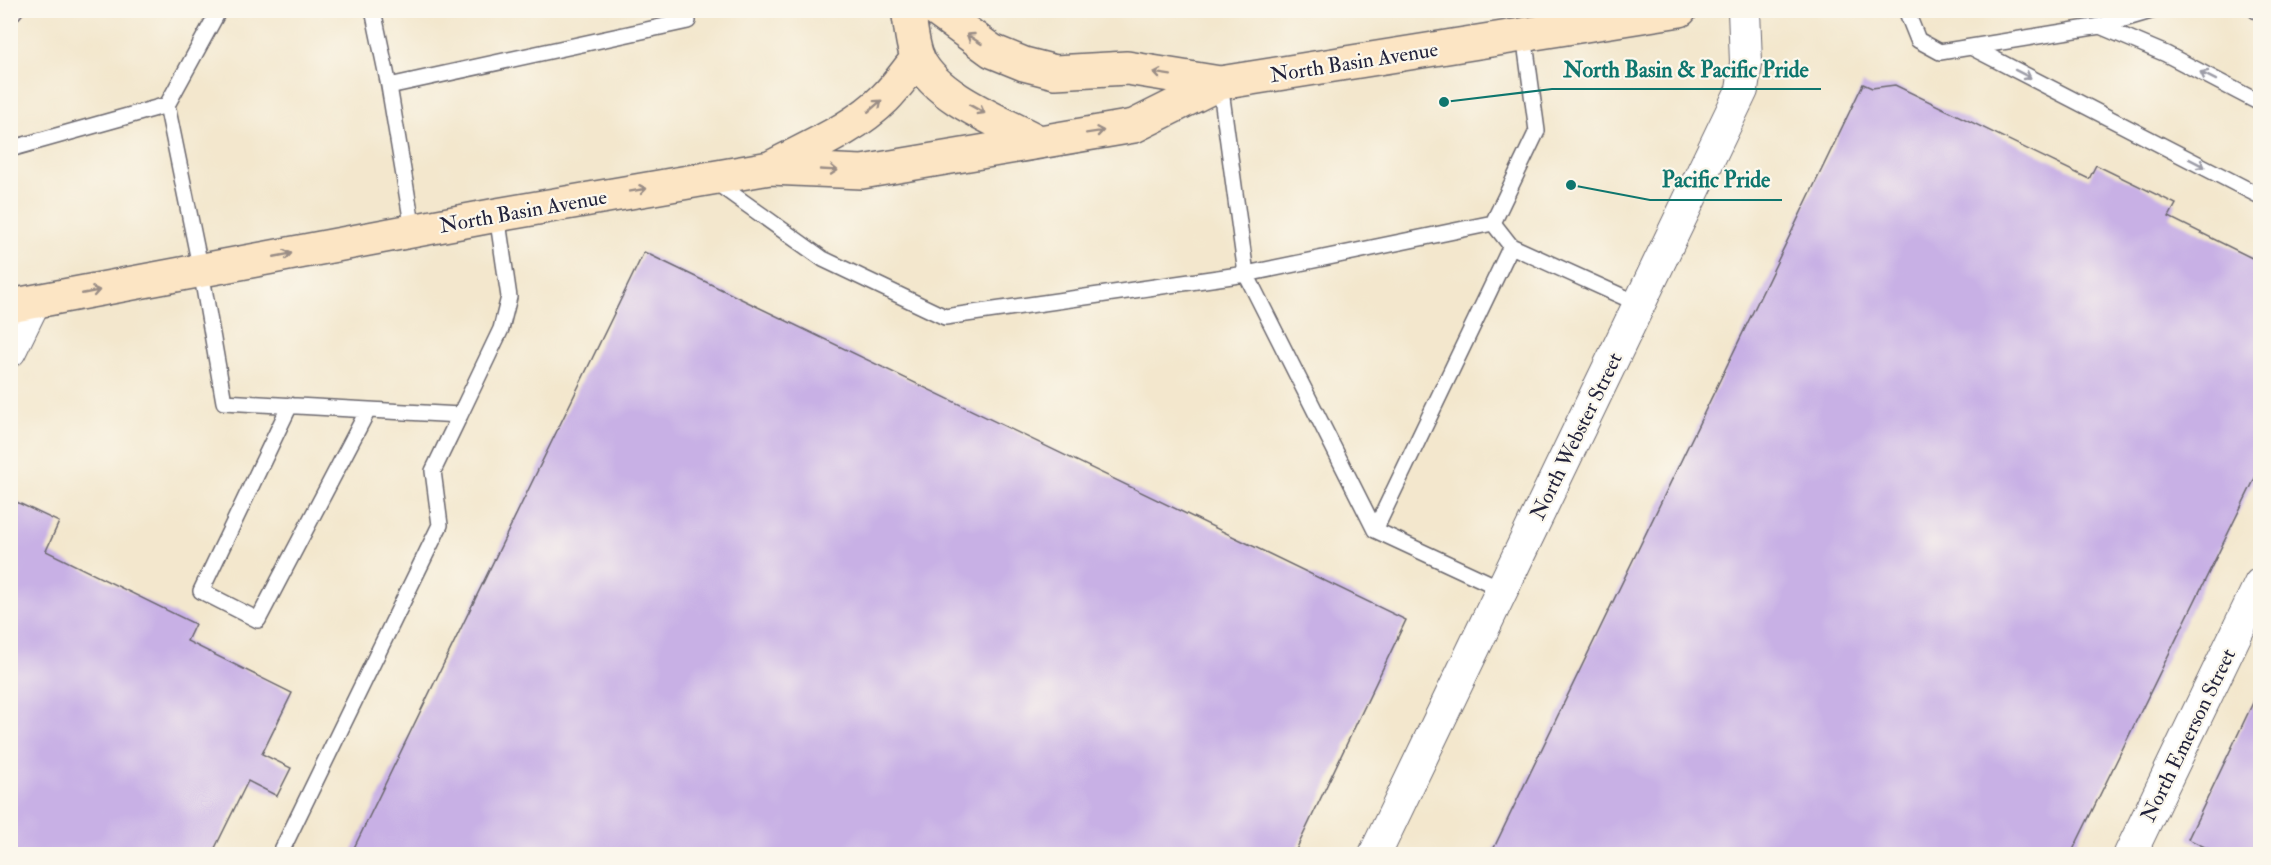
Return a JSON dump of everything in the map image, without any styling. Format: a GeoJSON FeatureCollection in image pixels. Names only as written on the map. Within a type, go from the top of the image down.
{"type":"FeatureCollection","features":[{"type":"Feature","properties":{"kind":"main road"},"geometry":{"type":"LineString","coordinates":[[908,10],[918,58],[932,79],[940,87],[1037,141]]}},
{"type":"Feature","properties":{"kind":"main road"},"geometry":{"type":"LineString","coordinates":[[936,10],[992,51],[1024,64],[1055,72],[1127,68],[1220,83]]}},
{"type":"Feature","properties":{"kind":"main road","name":"North Basin Avenue"},"geometry":{"type":"LineString","coordinates":[[22,304],[414,230],[770,168],[862,172],[1134,126],[1220,83],[1680,10]]}},
{"type":"Feature","properties":{"kind":"main road"},"geometry":{"type":"LineString","coordinates":[[770,168],[870,111],[886,97],[918,58]]}},
{"type":"Feature","properties":{"kind":"street","name":"North Webster Street"},"geometry":{"type":"LineString","coordinates":[[1375,855],[1742,90],[1746,63],[1744,10]]}},
{"type":"Feature","properties":{"kind":"street"},"geometry":{"type":"LineString","coordinates":[[10,351],[22,304]]}},
{"type":"Feature","properties":{"kind":"street","name":"North Emerson Street"},"geometry":{"type":"LineString","coordinates":[[2130,855],[2260,584]]}},
{"type":"Feature","properties":{"kind":"lane"},"geometry":{"type":"LineString","coordinates":[[219,10],[167,105],[201,271],[224,402],[460,415]]}},
{"type":"Feature","properties":{"kind":"lane"},"geometry":{"type":"LineString","coordinates":[[373,10],[389,86],[414,230]]}},
{"type":"Feature","properties":{"kind":"lane"},"geometry":{"type":"LineString","coordinates":[[389,86],[688,21],[683,10]]}},
{"type":"Feature","properties":{"kind":"lane"},"geometry":{"type":"LineString","coordinates":[[1906,10],[1918,40],[1940,52],[2100,26],[2154,10]]}},
{"type":"Feature","properties":{"kind":"lane"},"geometry":{"type":"LineString","coordinates":[[2255,10],[2260,14]]}},
{"type":"Feature","properties":{"kind":"lane"},"geometry":{"type":"LineString","coordinates":[[2100,26],[2166,54],[2260,103]]}},
{"type":"Feature","properties":{"kind":"lane"},"geometry":{"type":"LineString","coordinates":[[1493,223],[1537,131],[1524,35]]}},
{"type":"Feature","properties":{"kind":"lane"},"geometry":{"type":"LineString","coordinates":[[1971,47],[2260,196]]}},
{"type":"Feature","properties":{"kind":"lane"},"geometry":{"type":"LineString","coordinates":[[1220,83],[1246,274],[1375,530],[1502,589]]}},
{"type":"Feature","properties":{"kind":"lane"},"geometry":{"type":"LineString","coordinates":[[10,149],[167,105]]}},
{"type":"Feature","properties":{"kind":"lane"},"geometry":{"type":"LineString","coordinates":[[709,178],[823,259],[945,317],[1246,274],[1493,223]]}},
{"type":"Feature","properties":{"kind":"lane"},"geometry":{"type":"LineString","coordinates":[[280,855],[440,525],[433,471],[501,329],[508,297],[497,215]]}},
{"type":"Feature","properties":{"kind":"lane"},"geometry":{"type":"LineString","coordinates":[[1493,223],[1511,246],[1639,304]]}},
{"type":"Feature","properties":{"kind":"lane"},"geometry":{"type":"LineString","coordinates":[[1375,530],[1511,246]]}},
{"type":"Feature","properties":{"kind":"lane"},"geometry":{"type":"LineString","coordinates":[[290,405],[201,591],[258,620],[368,410]]}},
{"type":"Feature","properties":{"kind":"building"},"geometry":{"type":"Polygon","coordinates":[[[10,10],[26,10],[10,29],[10,10]]]}},
{"type":"Feature","properties":{"kind":"building"},"geometry":{"type":"Polygon","coordinates":[[[1863,84],[1872,88],[1895,85],[2089,179],[2096,165],[2176,204],[2169,217],[2260,262],[2260,468],[2071,854],[1491,854],[1863,84]]]}},
{"type":"Feature","properties":{"kind":"building"},"geometry":{"type":"Polygon","coordinates":[[[644,252],[1406,620],[1294,854],[351,854],[644,252]]]}},
{"type":"Feature","properties":{"kind":"building"},"geometry":{"type":"Polygon","coordinates":[[[10,499],[59,522],[46,551],[195,624],[187,641],[292,693],[262,754],[291,768],[277,796],[248,781],[212,854],[10,854],[10,499]]]}},
{"type":"Feature","properties":{"kind":"building"},"geometry":{"type":"Polygon","coordinates":[[[2260,688],[2260,854],[2219,854],[2188,839],[2260,688]]]}},
{"type":"Feature","properties":{"kind":"place","name":"North Basin & Pacific Pride"},"geometry":{"type":"Point","coordinates":[1444,102]}},
{"type":"Feature","properties":{"kind":"place","name":"Pacific Pride"},"geometry":{"type":"Point","coordinates":[1571,185]}}]}
